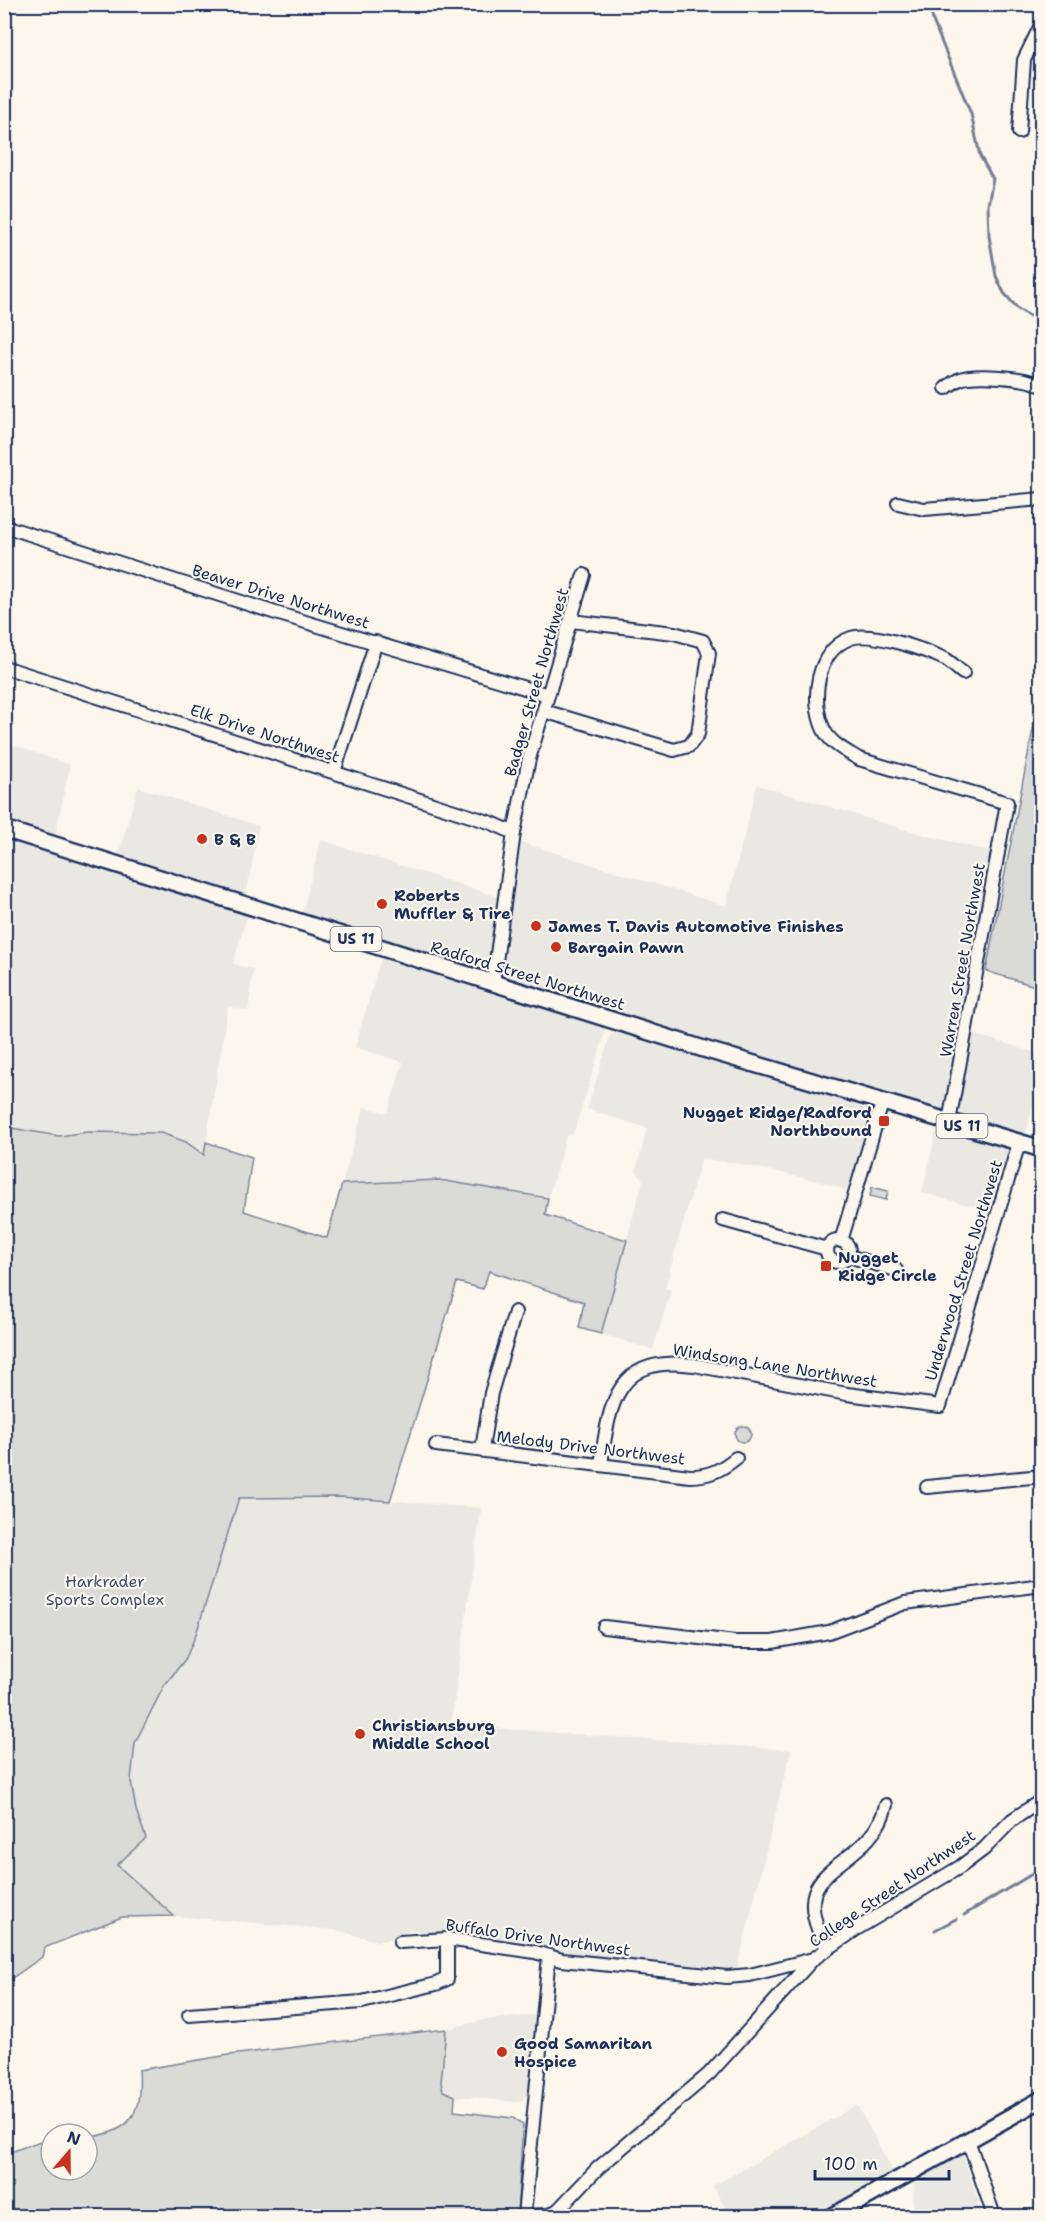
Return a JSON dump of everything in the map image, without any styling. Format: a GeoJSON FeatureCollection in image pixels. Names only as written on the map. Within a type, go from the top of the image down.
{"type":"FeatureCollection","features":[{"type":"Feature","properties":{"kind":"main road","name":"Radford Street Northwest"},"geometry":{"type":"LineString","coordinates":[[4,829],[493,983],[882,1103],[1041,1149]]}},
{"type":"Feature","properties":{"kind":"main road"},"geometry":{"type":"LineString","coordinates":[[833,2217],[1041,2099]]}},
{"type":"Feature","properties":{"kind":"street"},"geometry":{"type":"LineString","coordinates":[[1019,132],[1024,60],[1041,23]]}},
{"type":"Feature","properties":{"kind":"street"},"geometry":{"type":"LineString","coordinates":[[946,388],[958,380],[971,377],[1021,380],[1041,386]]}},
{"type":"Feature","properties":{"kind":"street"},"geometry":{"type":"LineString","coordinates":[[898,503],[924,509],[1041,499]]}},
{"type":"Feature","properties":{"kind":"street","name":"Beaver Drive Northwest"},"geometry":{"type":"LineString","coordinates":[[4,526],[279,614],[548,695]]}},
{"type":"Feature","properties":{"kind":"street","name":"Badger Street Northwest"},"geometry":{"type":"LineString","coordinates":[[493,983],[514,833],[528,759],[584,575]]}},
{"type":"Feature","properties":{"kind":"street"},"geometry":{"type":"LineString","coordinates":[[544,711],[674,750],[689,746],[698,734],[709,653],[704,641],[691,635],[571,621]]}},
{"type":"Feature","properties":{"kind":"street","name":"Warren Street Northwest"},"geometry":{"type":"LineString","coordinates":[[948,1122],[1008,803],[859,759],[835,744],[825,731],[818,713],[820,679],[827,657],[841,643],[852,638],[883,639],[909,647],[946,660],[963,673]]}},
{"type":"Feature","properties":{"kind":"street"},"geometry":{"type":"LineString","coordinates":[[334,772],[376,642]]}},
{"type":"Feature","properties":{"kind":"street","name":"Elk Drive Northwest"},"geometry":{"type":"LineString","coordinates":[[4,667],[492,823],[514,833]]}},
{"type":"Feature","properties":{"kind":"street"},"geometry":{"type":"LineString","coordinates":[[841,1241],[882,1103]]}},
{"type":"Feature","properties":{"kind":"street","name":"Underwood Street Northwest"},"geometry":{"type":"LineString","coordinates":[[940,1406],[1019,1143]]}},
{"type":"Feature","properties":{"kind":"street"},"geometry":{"type":"LineString","coordinates":[[723,1220],[827,1249]]}},
{"type":"Feature","properties":{"kind":"street"},"geometry":{"type":"LineString","coordinates":[[834,1241],[841,1241],[847,1245],[848,1256],[843,1261],[837,1262],[828,1256],[827,1249],[834,1241]]}},
{"type":"Feature","properties":{"kind":"street"},"geometry":{"type":"LineString","coordinates":[[848,1256],[896,1270]]}},
{"type":"Feature","properties":{"kind":"street"},"geometry":{"type":"LineString","coordinates":[[482,1449],[492,1393],[515,1312]]}},
{"type":"Feature","properties":{"kind":"street","name":"Windsong Lane Northwest"},"geometry":{"type":"LineString","coordinates":[[601,1465],[604,1439],[618,1394],[627,1380],[638,1370],[653,1364],[672,1362],[694,1365],[847,1394],[940,1406]]}},
{"type":"Feature","properties":{"kind":"street","name":"Melody Drive Northwest"},"geometry":{"type":"LineString","coordinates":[[436,1445],[707,1476],[722,1470],[736,1458]]}},
{"type":"Feature","properties":{"kind":"street"},"geometry":{"type":"LineString","coordinates":[[927,1487],[1041,1476]]}},
{"type":"Feature","properties":{"kind":"street"},"geometry":{"type":"LineString","coordinates":[[604,1627],[735,1642],[772,1642],[829,1632],[905,1603],[1041,1585]]}},
{"type":"Feature","properties":{"kind":"street","name":"College Street Northwest"},"geometry":{"type":"LineString","coordinates":[[524,2217],[549,2215],[558,2210],[598,2168],[709,2074],[813,1959],[960,1867],[984,1849],[1012,1820],[1041,1800]]}},
{"type":"Feature","properties":{"kind":"street"},"geometry":{"type":"LineString","coordinates":[[828,1948],[820,1935],[813,1909],[817,1887],[823,1876],[862,1847],[877,1832],[886,1805]]}},
{"type":"Feature","properties":{"kind":"street"},"geometry":{"type":"LineString","coordinates":[[189,2015],[362,2002],[436,1984],[447,1979],[447,1939]]}},
{"type":"Feature","properties":{"kind":"street","name":"Buffalo Drive Northwest"},"geometry":{"type":"LineString","coordinates":[[400,1942],[447,1939],[535,1952],[562,1960],[727,1977],[750,1975],[813,1959]]}},
{"type":"Feature","properties":{"kind":"street"},"geometry":{"type":"LineString","coordinates":[[524,2217],[549,1956]]}},
{"type":"Feature","properties":{"kind":"street"},"geometry":{"type":"LineString","coordinates":[[968,2140],[994,2217]]}},
{"type":"Feature","properties":{"kind":"shaded area"},"geometry":{"type":"Polygon","coordinates":[[[5,742],[70,765],[55,836],[5,820],[5,742]]]}},
{"type":"Feature","properties":{"kind":"shaded area"},"geometry":{"type":"Polygon","coordinates":[[[757,785],[913,832],[992,852],[959,1030],[1041,1054],[1041,1071],[1025,1137],[767,1060],[302,914],[321,840],[511,901],[517,841],[726,906],[757,785]]]}},
{"type":"Feature","properties":{"kind":"shaded area"},"geometry":{"type":"Polygon","coordinates":[[[138,787],[259,826],[246,896],[118,856],[138,787]]]}},
{"type":"Feature","properties":{"kind":"shaded area"},"geometry":{"type":"Polygon","coordinates":[[[4,838],[248,913],[233,964],[253,969],[248,1011],[228,1006],[204,1156],[186,1142],[87,1132],[59,1136],[5,1127],[4,838]]]}},
{"type":"Feature","properties":{"kind":"shaded area"},"geometry":{"type":"Polygon","coordinates":[[[382,955],[604,1027],[605,1033],[581,1110],[573,1134],[566,1136],[548,1198],[439,1180],[342,1184],[364,1107],[388,1113],[403,1062],[355,1047],[382,955]]]}},
{"type":"Feature","properties":{"kind":"shaded area"},"geometry":{"type":"Polygon","coordinates":[[[618,1030],[815,1091],[869,1110],[870,1114],[849,1191],[818,1181],[735,1163],[701,1159],[665,1288],[671,1290],[653,1350],[601,1334],[643,1180],[636,1171],[647,1128],[587,1109],[610,1036],[618,1030]]]}},
{"type":"Feature","properties":{"kind":"shaded area"},"geometry":{"type":"Polygon","coordinates":[[[937,1128],[1007,1148],[1010,1154],[993,1211],[922,1193],[937,1128]]]}},
{"type":"Feature","properties":{"kind":"shaded area","name":"Christiansburg Middle School"},"geometry":{"type":"Polygon","coordinates":[[[340,1497],[481,1508],[451,1725],[791,1750],[737,1969],[716,1970],[564,1954],[559,1948],[412,1930],[384,1941],[376,1941],[336,1930],[174,1916],[116,1865],[146,1838],[136,1810],[131,1780],[135,1743],[164,1686],[186,1658],[196,1634],[239,1498],[340,1497]]]}},
{"type":"Feature","properties":{"kind":"shaded area"},"geometry":{"type":"Polygon","coordinates":[[[536,2015],[529,2087],[523,2100],[516,2102],[455,2096],[443,2091],[441,2083],[446,2029],[484,2020],[536,2015]]]}},
{"type":"Feature","properties":{"kind":"shaded area"},"geometry":{"type":"Polygon","coordinates":[[[857,2105],[894,2173],[819,2216],[730,2216],[713,2186],[857,2105]]]}},
{"type":"Feature","properties":{"kind":"shaded area"},"geometry":{"type":"Polygon","coordinates":[[[962,2152],[983,2216],[913,2216],[914,2179],[962,2152]]]}},
{"type":"Feature","properties":{"kind":"green space"},"geometry":{"type":"Polygon","coordinates":[[[1041,688],[1041,988],[986,971],[1041,688]]]}},
{"type":"Feature","properties":{"kind":"green space"},"geometry":{"type":"Polygon","coordinates":[[[1041,1099],[1041,1141],[1033,1136],[1041,1099]]]}},
{"type":"Feature","properties":{"kind":"green space","name":"Harkrader Sports Complex"},"geometry":{"type":"Polygon","coordinates":[[[5,1127],[59,1136],[87,1132],[161,1133],[186,1142],[204,1155],[206,1142],[252,1157],[244,1211],[327,1238],[342,1184],[439,1180],[548,1198],[545,1215],[627,1240],[601,1334],[579,1328],[584,1302],[489,1271],[483,1289],[457,1282],[390,1501],[340,1497],[239,1498],[196,1634],[186,1658],[164,1686],[135,1743],[131,1781],[136,1810],[146,1838],[117,1865],[174,1916],[122,1917],[44,1948],[42,1957],[5,1983],[5,1127]]]}},
{"type":"Feature","properties":{"kind":"green space"},"geometry":{"type":"Polygon","coordinates":[[[872,1187],[888,1191],[886,1200],[870,1196],[872,1187]]]}},
{"type":"Feature","properties":{"kind":"green space"},"geometry":{"type":"Polygon","coordinates":[[[740,1426],[746,1426],[751,1434],[749,1440],[740,1442],[735,1437],[735,1431],[740,1426]]]}},
{"type":"Feature","properties":{"kind":"green space"},"geometry":{"type":"Polygon","coordinates":[[[446,2029],[441,2083],[443,2091],[455,2096],[454,2111],[513,2118],[523,2125],[517,2216],[5,2216],[5,2154],[39,2141],[39,2182],[99,2182],[99,2136],[115,2131],[131,2118],[139,2098],[139,2070],[229,2055],[446,2029]]]}},
{"type":"Feature","properties":{"kind":"waterway"},"geometry":{"type":"LineString","coordinates":[[930,4],[933,21],[971,114],[980,156],[993,179],[988,205],[989,236],[996,276],[1004,293],[1018,309],[1042,323]]}},
{"type":"Feature","properties":{"kind":"waterway"},"geometry":{"type":"LineString","coordinates":[[964,1915],[1042,1868]]}},
{"type":"Feature","properties":{"kind":"waterway"},"geometry":{"type":"LineString","coordinates":[[935,1930],[956,1919]]}},
{"type":"Feature","properties":{"kind":"place","name":"B & B"},"geometry":{"type":"Point","coordinates":[202,839]}},
{"type":"Feature","properties":{"kind":"place","name":"Roberts Muffler & Tire"},"geometry":{"type":"Point","coordinates":[382,904]}},
{"type":"Feature","properties":{"kind":"place","name":"James T. Davis Automotive Finishes"},"geometry":{"type":"Point","coordinates":[536,926]}},
{"type":"Feature","properties":{"kind":"place","name":"Bargain Pawn"},"geometry":{"type":"Point","coordinates":[556,947]}},
{"type":"Feature","properties":{"kind":"place","name":"Nugget Ridge/Radford Northbound"},"geometry":{"type":"Point","coordinates":[884,1121]}},
{"type":"Feature","properties":{"kind":"place","name":"Nugget Ridge Circle"},"geometry":{"type":"Point","coordinates":[826,1266]}},
{"type":"Feature","properties":{"kind":"place","name":"Christiansburg Middle School"},"geometry":{"type":"Point","coordinates":[360,1734]}},
{"type":"Feature","properties":{"kind":"place","name":"Good Samaritan Hospice"},"geometry":{"type":"Point","coordinates":[502,2052]}}]}
